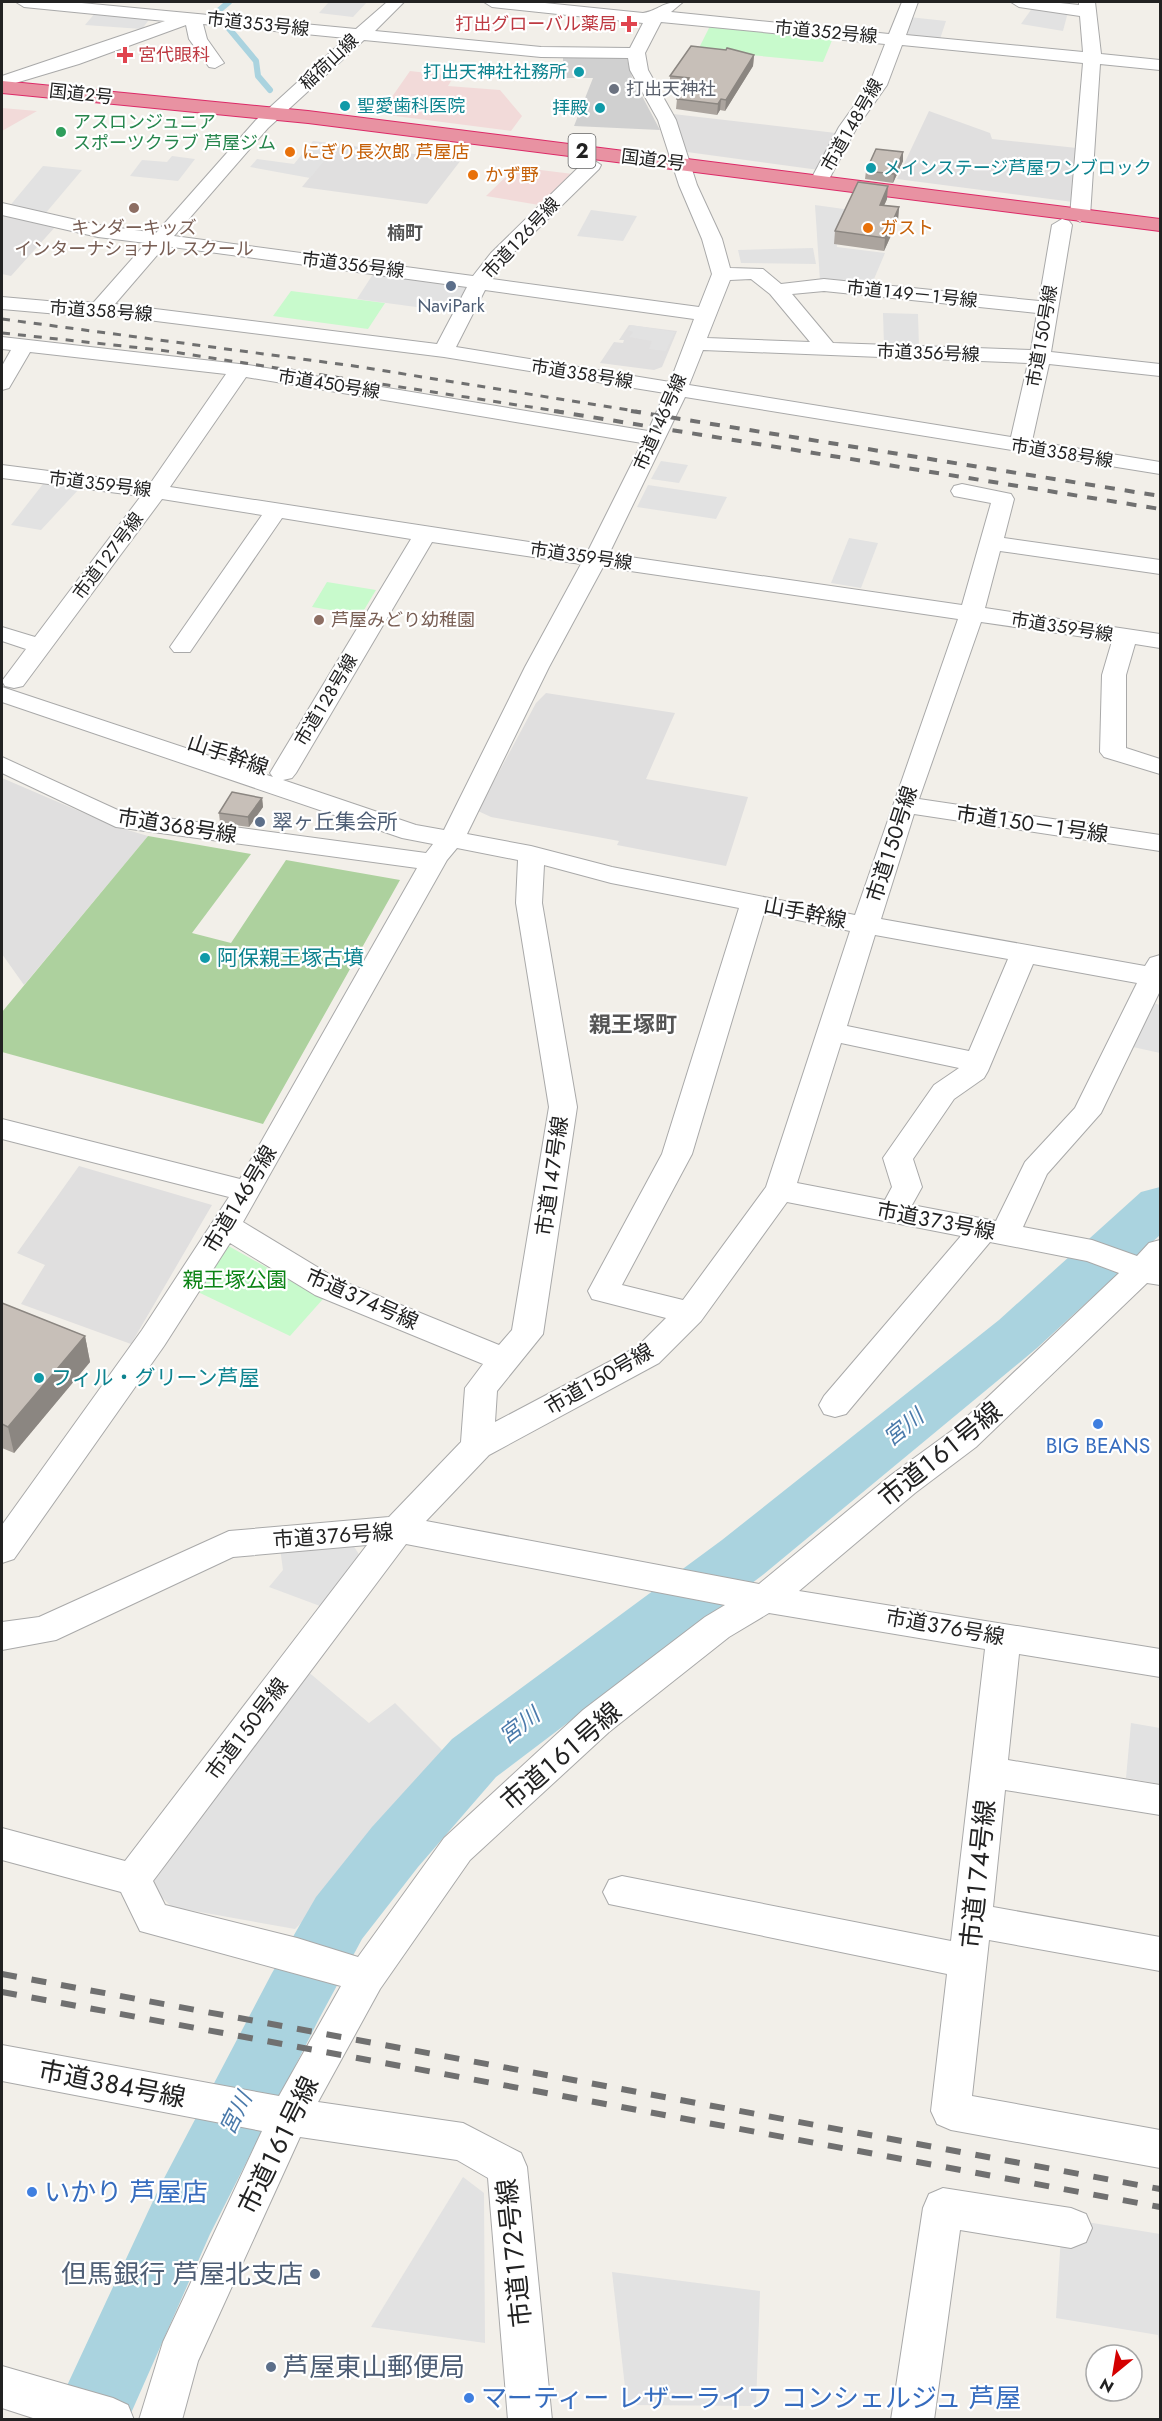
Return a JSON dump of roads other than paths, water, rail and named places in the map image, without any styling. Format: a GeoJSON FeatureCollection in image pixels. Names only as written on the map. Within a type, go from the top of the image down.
{"type":"FeatureCollection","features":[{"type":"Feature","properties":{"kind":"highway","name":"国道2号"},"geometry":{"type":"LineString","coordinates":[[2,87],[685,170],[1161,238]]}},
{"type":"Feature","properties":{"kind":"highway","name":"国道2号"},"geometry":{"type":"LineString","coordinates":[[2,99],[268,119],[592,165],[819,181],[1161,225]]}},
{"type":"Feature","properties":{"kind":"street","name":"市道３５３号線"},"geometry":{"type":"LineString","coordinates":[[24,2],[541,52],[636,53]]}},
{"type":"Feature","properties":{"kind":"street"},"geometry":{"type":"LineString","coordinates":[[2,82],[74,60],[192,17],[213,2]]}},
{"type":"Feature","properties":{"kind":"street","name":"稲荷山線"},"geometry":{"type":"LineString","coordinates":[[100,308],[268,119],[358,34],[396,2]]}},
{"type":"Feature","properties":{"kind":"street","name":"市道３５２号線"},"geometry":{"type":"LineString","coordinates":[[492,2],[643,18],[655,16],[1161,64]]}},
{"type":"Feature","properties":{"kind":"street"},"geometry":{"type":"LineString","coordinates":[[675,2],[655,16],[636,53],[639,70],[666,120],[712,239],[722,274],[756,273],[777,290],[827,349]]}},
{"type":"Feature","properties":{"kind":"street","name":"市道１４８号線"},"geometry":{"type":"LineString","coordinates":[[819,181],[848,127],[878,85],[894,38],[910,2]]}},
{"type":"Feature","properties":{"kind":"street"},"geometry":{"type":"LineString","coordinates":[[1019,2],[1088,7],[1092,56],[1080,216]]}},
{"type":"Feature","properties":{"kind":"street"},"geometry":{"type":"LineString","coordinates":[[192,17],[198,39],[215,63]]}},
{"type":"Feature","properties":{"kind":"street","name":"市道１２６号線"},"geometry":{"type":"LineString","coordinates":[[444,351],[480,281],[498,257],[592,165]]}},
{"type":"Feature","properties":{"kind":"street","name":"市道３５６号線"},"geometry":{"type":"LineString","coordinates":[[2,209],[98,231],[480,281],[706,314]]}},
{"type":"Feature","properties":{"kind":"street","name":"市道１５０号線"},"geometry":{"type":"LineString","coordinates":[[1020,447],[1040,357],[1062,225]]}},
{"type":"Feature","properties":{"kind":"street","name":"市道１４６号線"},"geometry":{"type":"LineString","coordinates":[[2,1550],[153,1338],[226,1226],[248,1191],[433,862],[452,838],[537,667],[596,558],[654,439],[722,274]]}},
{"type":"Feature","properties":{"kind":"street","name":"市道１４９－１号線"},"geometry":{"type":"LineString","coordinates":[[777,290],[824,285],[1047,309]]}},
{"type":"Feature","properties":{"kind":"street","name":"市道３５８号線"},"geometry":{"type":"LineString","coordinates":[[2,303],[70,309],[100,308],[444,351],[1020,447],[1161,468]]}},
{"type":"Feature","properties":{"kind":"street","name":"市道４５０号線"},"geometry":{"type":"LineString","coordinates":[[2,344],[240,370],[447,402],[654,439]]}},
{"type":"Feature","properties":{"kind":"street","name":"市道３５６号線"},"geometry":{"type":"LineString","coordinates":[[694,344],[1040,357],[1161,370]]}},
{"type":"Feature","properties":{"kind":"street"},"geometry":{"type":"LineString","coordinates":[[2,384],[24,345]]}},
{"type":"Feature","properties":{"kind":"street","name":"市道１２７号線"},"geometry":{"type":"LineString","coordinates":[[4,688],[41,646],[156,491],[240,370]]}},
{"type":"Feature","properties":{"kind":"street","name":"市道３５９号線"},"geometry":{"type":"LineString","coordinates":[[2,471],[156,491],[425,534],[1161,641]]}},
{"type":"Feature","properties":{"kind":"street","name":"市道１５０号線"},"geometry":{"type":"LineString","coordinates":[[133,1879],[398,1529],[477,1446],[648,1355],[690,1313],[780,1190],[904,805],[972,613],[993,543],[1003,499],[962,491]]}},
{"type":"Feature","properties":{"kind":"street"},"geometry":{"type":"LineString","coordinates":[[182,647],[276,510]]}},
{"type":"Feature","properties":{"kind":"street","name":"市道１２８号線"},"geometry":{"type":"LineString","coordinates":[[283,773],[425,534]]}},
{"type":"Feature","properties":{"kind":"street"},"geometry":{"type":"LineString","coordinates":[[993,543],[1161,567]]}},
{"type":"Feature","properties":{"kind":"street"},"geometry":{"type":"LineString","coordinates":[[2,634],[41,646]]}},
{"type":"Feature","properties":{"kind":"street"},"geometry":{"type":"LineString","coordinates":[[1125,636],[1114,675],[1113,752],[1161,767]]}},
{"type":"Feature","properties":{"kind":"street","name":"山手幹線"},"geometry":{"type":"LineString","coordinates":[[4,688],[283,773],[422,819],[452,838]]}},
{"type":"Feature","properties":{"kind":"street","name":"山手幹線"},"geometry":{"type":"LineString","coordinates":[[4,688],[401,828],[531,854],[611,874],[866,925],[1024,953],[1158,973]]}},
{"type":"Feature","properties":{"kind":"street","name":"市道３６８号線"},"geometry":{"type":"LineString","coordinates":[[2,764],[117,819],[433,862]]}},
{"type":"Feature","properties":{"kind":"street","name":"市道１５０－１号線"},"geometry":{"type":"LineString","coordinates":[[904,805],[1161,843]]}},
{"type":"Feature","properties":{"kind":"street","name":"市道１４７号線"},"geometry":{"type":"LineString","coordinates":[[477,1446],[481,1388],[527,1334],[563,1107],[529,903],[531,854]]}},
{"type":"Feature","properties":{"kind":"street"},"geometry":{"type":"LineString","coordinates":[[690,1313],[603,1291],[677,1154],[754,902]]}},
{"type":"Feature","properties":{"kind":"street"},"geometry":{"type":"LineString","coordinates":[[894,1212],[907,1187],[898,1158],[944,1092],[974,1071],[1024,953]]}},
{"type":"Feature","properties":{"kind":"street"},"geometry":{"type":"LineString","coordinates":[[835,1405],[994,1232],[1035,1168],[1087,1113],[1158,973]]}},
{"type":"Feature","properties":{"kind":"street"},"geometry":{"type":"LineString","coordinates":[[831,1032],[978,1062]]}},
{"type":"Feature","properties":{"kind":"street"},"geometry":{"type":"LineString","coordinates":[[2,1129],[248,1191]]}},
{"type":"Feature","properties":{"kind":"street","name":"市道３７３号線"},"geometry":{"type":"LineString","coordinates":[[780,1190],[1134,1261]]}},
{"type":"Feature","properties":{"kind":"street","name":"市道３７４号線"},"geometry":{"type":"LineString","coordinates":[[226,1226],[326,1287],[506,1360]]}},
{"type":"Feature","properties":{"kind":"street","name":"市道１６１号線"},"geometry":{"type":"LineString","coordinates":[[160,2420],[178,2357],[353,1973],[457,1849],[596,1721],[717,1627],[765,1599],[903,1484],[965,1438],[1075,1336],[1134,1261]]}},
{"type":"Feature","properties":{"kind":"street","name":"市道３７６号線"},"geometry":{"type":"LineString","coordinates":[[2,1636],[44,1630],[229,1544],[398,1529],[730,1590],[765,1599],[1161,1663]]}},
{"type":"Feature","properties":{"kind":"street","name":"市道１７４号線"},"geometry":{"type":"LineString","coordinates":[[1004,1637],[951,2110],[1161,2149]]}},
{"type":"Feature","properties":{"kind":"street"},"geometry":{"type":"LineString","coordinates":[[989,1772],[1161,1800]]}},
{"type":"Feature","properties":{"kind":"street"},"geometry":{"type":"LineString","coordinates":[[2,1844],[133,1879],[153,1919],[297,1955],[353,1973]]}},
{"type":"Feature","properties":{"kind":"street"},"geometry":{"type":"LineString","coordinates":[[622,1892],[968,1961]]}},
{"type":"Feature","properties":{"kind":"street"},"geometry":{"type":"LineString","coordinates":[[973,1920],[1161,1954]]}},
{"type":"Feature","properties":{"kind":"street","name":"市道３８４号線"},"geometry":{"type":"LineString","coordinates":[[2,2063],[289,2117]]}},
{"type":"Feature","properties":{"kind":"street","name":"市道１７２号線"},"geometry":{"type":"LineString","coordinates":[[289,2117],[463,2142],[507,2167],[530,2420]]}},
{"type":"Feature","properties":{"kind":"street"},"geometry":{"type":"LineString","coordinates":[[912,2420],[943,2208],[1071,2229]]}},
{"type":"Feature","properties":{"kind":"street"},"geometry":{"type":"LineString","coordinates":[[2,2387],[75,2412]]}},
{"type":"Feature","properties":{"kind":"waterway"},"geometry":{"type":"LineString","coordinates":[[220,16],[217,12],[229,2]]}},
{"type":"Feature","properties":{"kind":"waterway"},"geometry":{"type":"LineString","coordinates":[[226,25],[256,61],[258,76],[270,90]]}},
{"type":"Feature","properties":{"kind":"waterway","name":"宮川"},"geometry":{"type":"LineString","coordinates":[[89,2420],[185,2210],[296,1995],[339,1918],[395,1847],[474,1758],[743,1557],[1018,1334],[1160,1205]]}},
{"type":"Feature","properties":{"kind":"railway"},"geometry":{"type":"LineString","coordinates":[[2,319],[354,366],[641,412]]}},
{"type":"Feature","properties":{"kind":"railway"},"geometry":{"type":"LineString","coordinates":[[2,333],[160,350],[563,412]]}},
{"type":"Feature","properties":{"kind":"railway"},"geometry":{"type":"LineString","coordinates":[[554,411],[1160,509]]}},
{"type":"Feature","properties":{"kind":"railway"},"geometry":{"type":"LineString","coordinates":[[631,411],[1160,496]]}},
{"type":"Feature","properties":{"kind":"railway"},"geometry":{"type":"LineString","coordinates":[[2,1974],[1160,2189]]}},
{"type":"Feature","properties":{"kind":"railway"},"geometry":{"type":"LineString","coordinates":[[2,1992],[1160,2207]]}},
{"type":"Feature","properties":{"kind":"place","name":"打出グローバル薬局"},"geometry":{"type":"Point","coordinates":[629,24]}},
{"type":"Feature","properties":{"kind":"place","name":"宮代眼科"},"geometry":{"type":"Point","coordinates":[125,55]}},
{"type":"Feature","properties":{"kind":"place","name":"打出天神社社務所"},"geometry":{"type":"Point","coordinates":[579,72]}},
{"type":"Feature","properties":{"kind":"place","name":"打出天神社"},"geometry":{"type":"Point","coordinates":[614,89]}},
{"type":"Feature","properties":{"kind":"place","name":"聖愛歯科医院"},"geometry":{"type":"Point","coordinates":[345,106]}},
{"type":"Feature","properties":{"kind":"place","name":"拝殿"},"geometry":{"type":"Point","coordinates":[600,108]}},
{"type":"Feature","properties":{"kind":"place","name":"アスロンジュニア スポーツクラブ 芦屋ジム"},"geometry":{"type":"Point","coordinates":[61,132]}},
{"type":"Feature","properties":{"kind":"place","name":"にぎり長次郎 芦屋店"},"geometry":{"type":"Point","coordinates":[290,152]}},
{"type":"Feature","properties":{"kind":"place","name":"メインステージ芦屋ワンブロック"},"geometry":{"type":"Point","coordinates":[871,168]}},
{"type":"Feature","properties":{"kind":"place","name":"かず野"},"geometry":{"type":"Point","coordinates":[473,175]}},
{"type":"Feature","properties":{"kind":"place","name":"キンダーキッズ インターナショナル スクール"},"geometry":{"type":"Point","coordinates":[134,208]}},
{"type":"Feature","properties":{"kind":"place","name":"ガスト"},"geometry":{"type":"Point","coordinates":[868,228]}},
{"type":"Feature","properties":{"kind":"place","name":"NaviPark"},"geometry":{"type":"Point","coordinates":[451,286]}},
{"type":"Feature","properties":{"kind":"place","name":"芦屋みどり幼稚園"},"geometry":{"type":"Point","coordinates":[319,620]}},
{"type":"Feature","properties":{"kind":"place","name":"翠ヶ丘集会所"},"geometry":{"type":"Point","coordinates":[260,822]}},
{"type":"Feature","properties":{"kind":"place","name":"阿保親王塚古墳"},"geometry":{"type":"Point","coordinates":[205,958]}},
{"type":"Feature","properties":{"kind":"place","name":"フィル・グリーン芦屋"},"geometry":{"type":"Point","coordinates":[39,1378]}},
{"type":"Feature","properties":{"kind":"place","name":"BIG BEANS"},"geometry":{"type":"Point","coordinates":[1098,1424]}},
{"type":"Feature","properties":{"kind":"place","name":"いかり 芦屋店"},"geometry":{"type":"Point","coordinates":[32,2192]}},
{"type":"Feature","properties":{"kind":"place","name":"但馬銀行 芦屋北支店"},"geometry":{"type":"Point","coordinates":[315,2274]}},
{"type":"Feature","properties":{"kind":"place","name":"芦屋東山郵便局"},"geometry":{"type":"Point","coordinates":[271,2367]}},
{"type":"Feature","properties":{"kind":"place","name":"マーティー レザーライフ コンシェルジュ 芦屋"},"geometry":{"type":"Point","coordinates":[469,2398]}},
{"type":"Feature","properties":{"kind":"district","name":"楠町"},"geometry":{"type":"Point","coordinates":[405,233]}},
{"type":"Feature","properties":{"kind":"district","name":"親王塚町"},"geometry":{"type":"Point","coordinates":[633,1024]}},
{"type":"Feature","properties":{"kind":"park label","name":"親王塚公園"},"geometry":{"type":"Point","coordinates":[235,1280]}}]}
